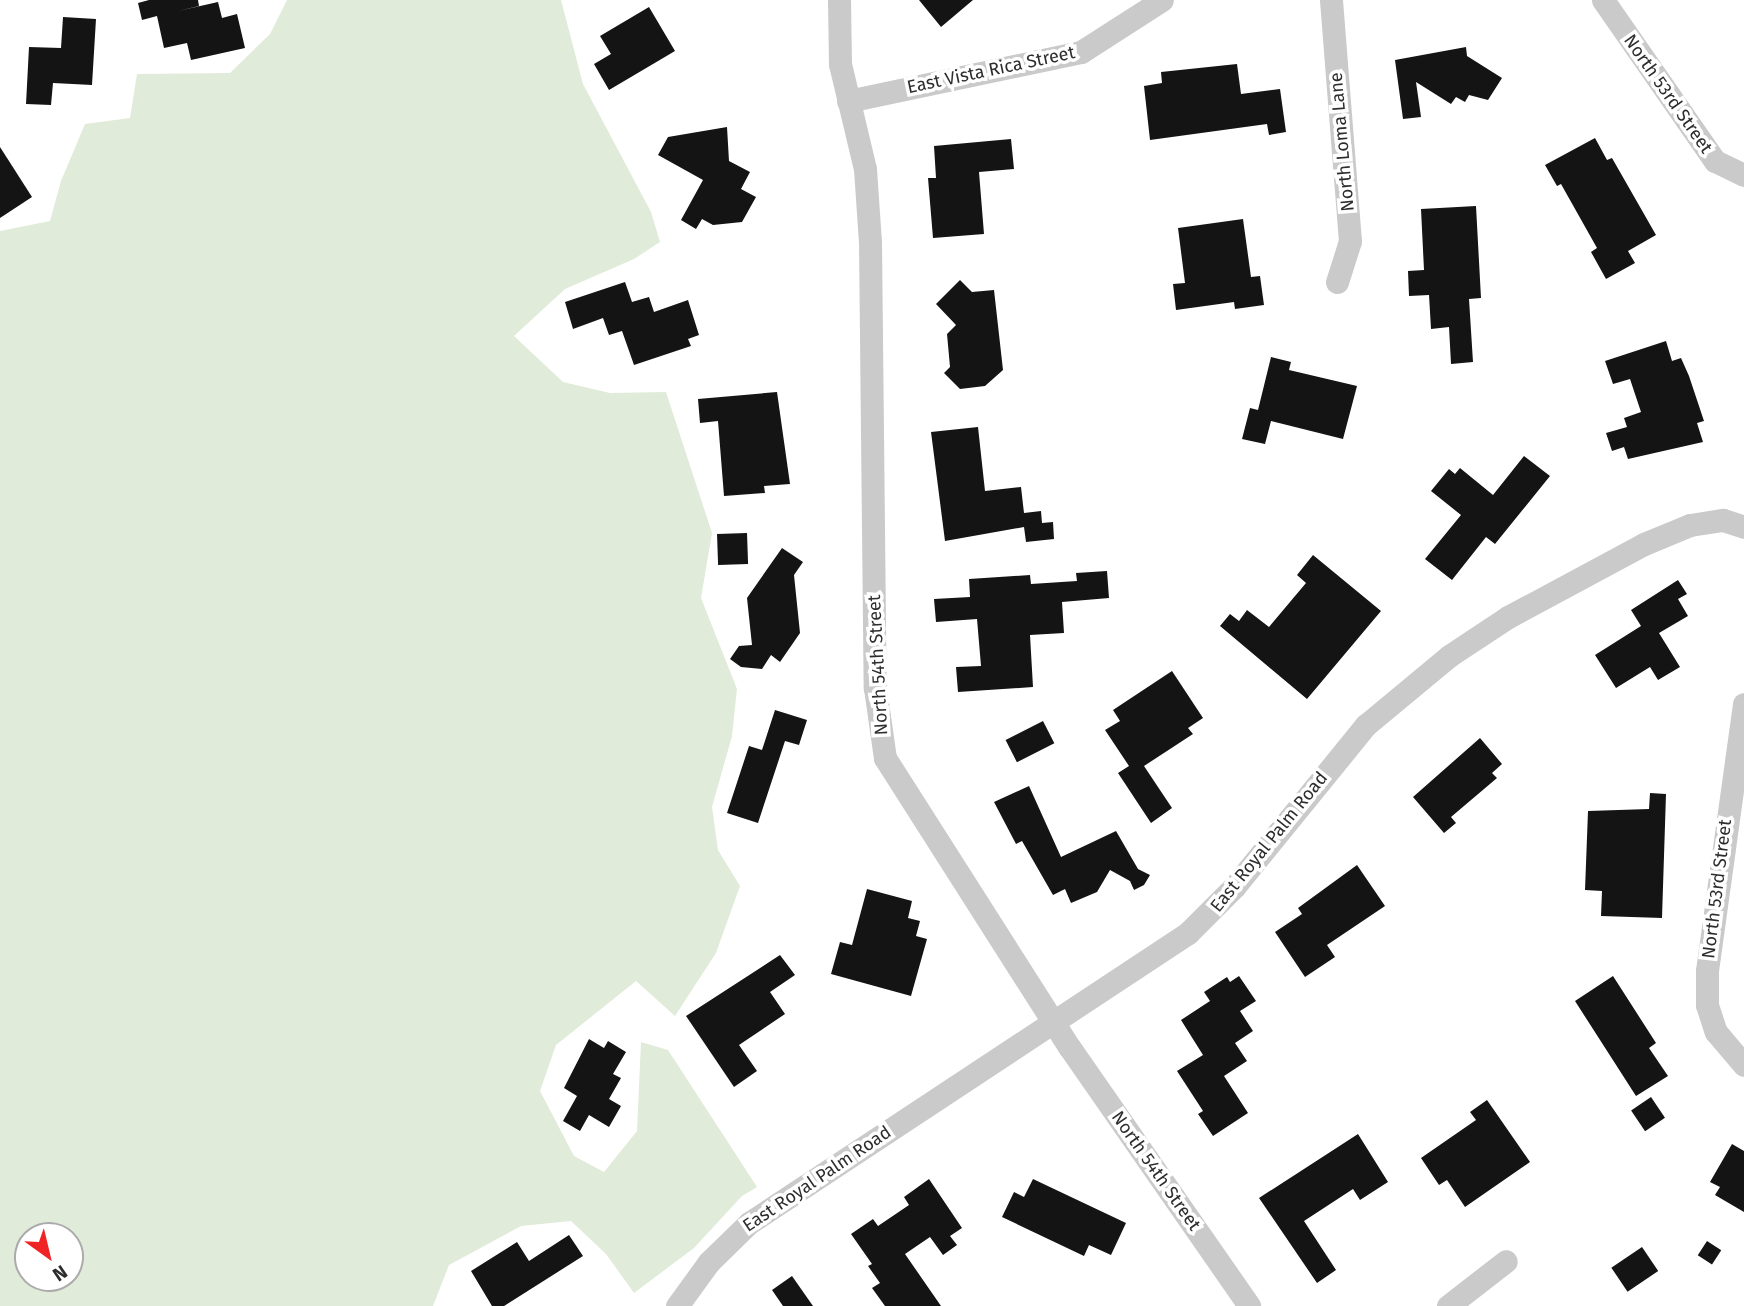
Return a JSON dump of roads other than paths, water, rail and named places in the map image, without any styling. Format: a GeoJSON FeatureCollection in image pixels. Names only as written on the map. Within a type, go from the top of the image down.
{"type":"FeatureCollection","features":[{"type":"Feature","properties":{"kind":"street","name":"North 54th Street"},"geometry":{"type":"LineString","coordinates":[[839,0],[840,64],[865,169],[870,242],[875,688],[885,758],[1055,1021],[1249,1306]]}},
{"type":"Feature","properties":{"kind":"street","name":"East Vista Rica Street"},"geometry":{"type":"LineString","coordinates":[[848,101],[1081,52],[1162,0]]}},
{"type":"Feature","properties":{"kind":"street","name":"North Loma Lane"},"geometry":{"type":"LineString","coordinates":[[1331,0],[1350,241],[1337,282]]}},
{"type":"Feature","properties":{"kind":"street","name":"North 53rd Street"},"geometry":{"type":"LineString","coordinates":[[1603,0],[1715,161],[1744,175]]}},
{"type":"Feature","properties":{"kind":"street","name":"East Royal Palm Road"},"geometry":{"type":"LineString","coordinates":[[677,1306],[709,1262],[749,1223],[1188,933],[1217,907],[1366,724],[1449,656],[1508,617],[1644,544],[1690,525],[1723,520],[1744,527]]}},
{"type":"Feature","properties":{"kind":"street","name":"North 53rd Street"},"geometry":{"type":"LineString","coordinates":[[1744,704],[1707,971],[1707,1005],[1716,1032],[1744,1065]]}},
{"type":"Feature","properties":{"kind":"street"},"geometry":{"type":"LineString","coordinates":[[1448,1306],[1506,1261]]}}]}
